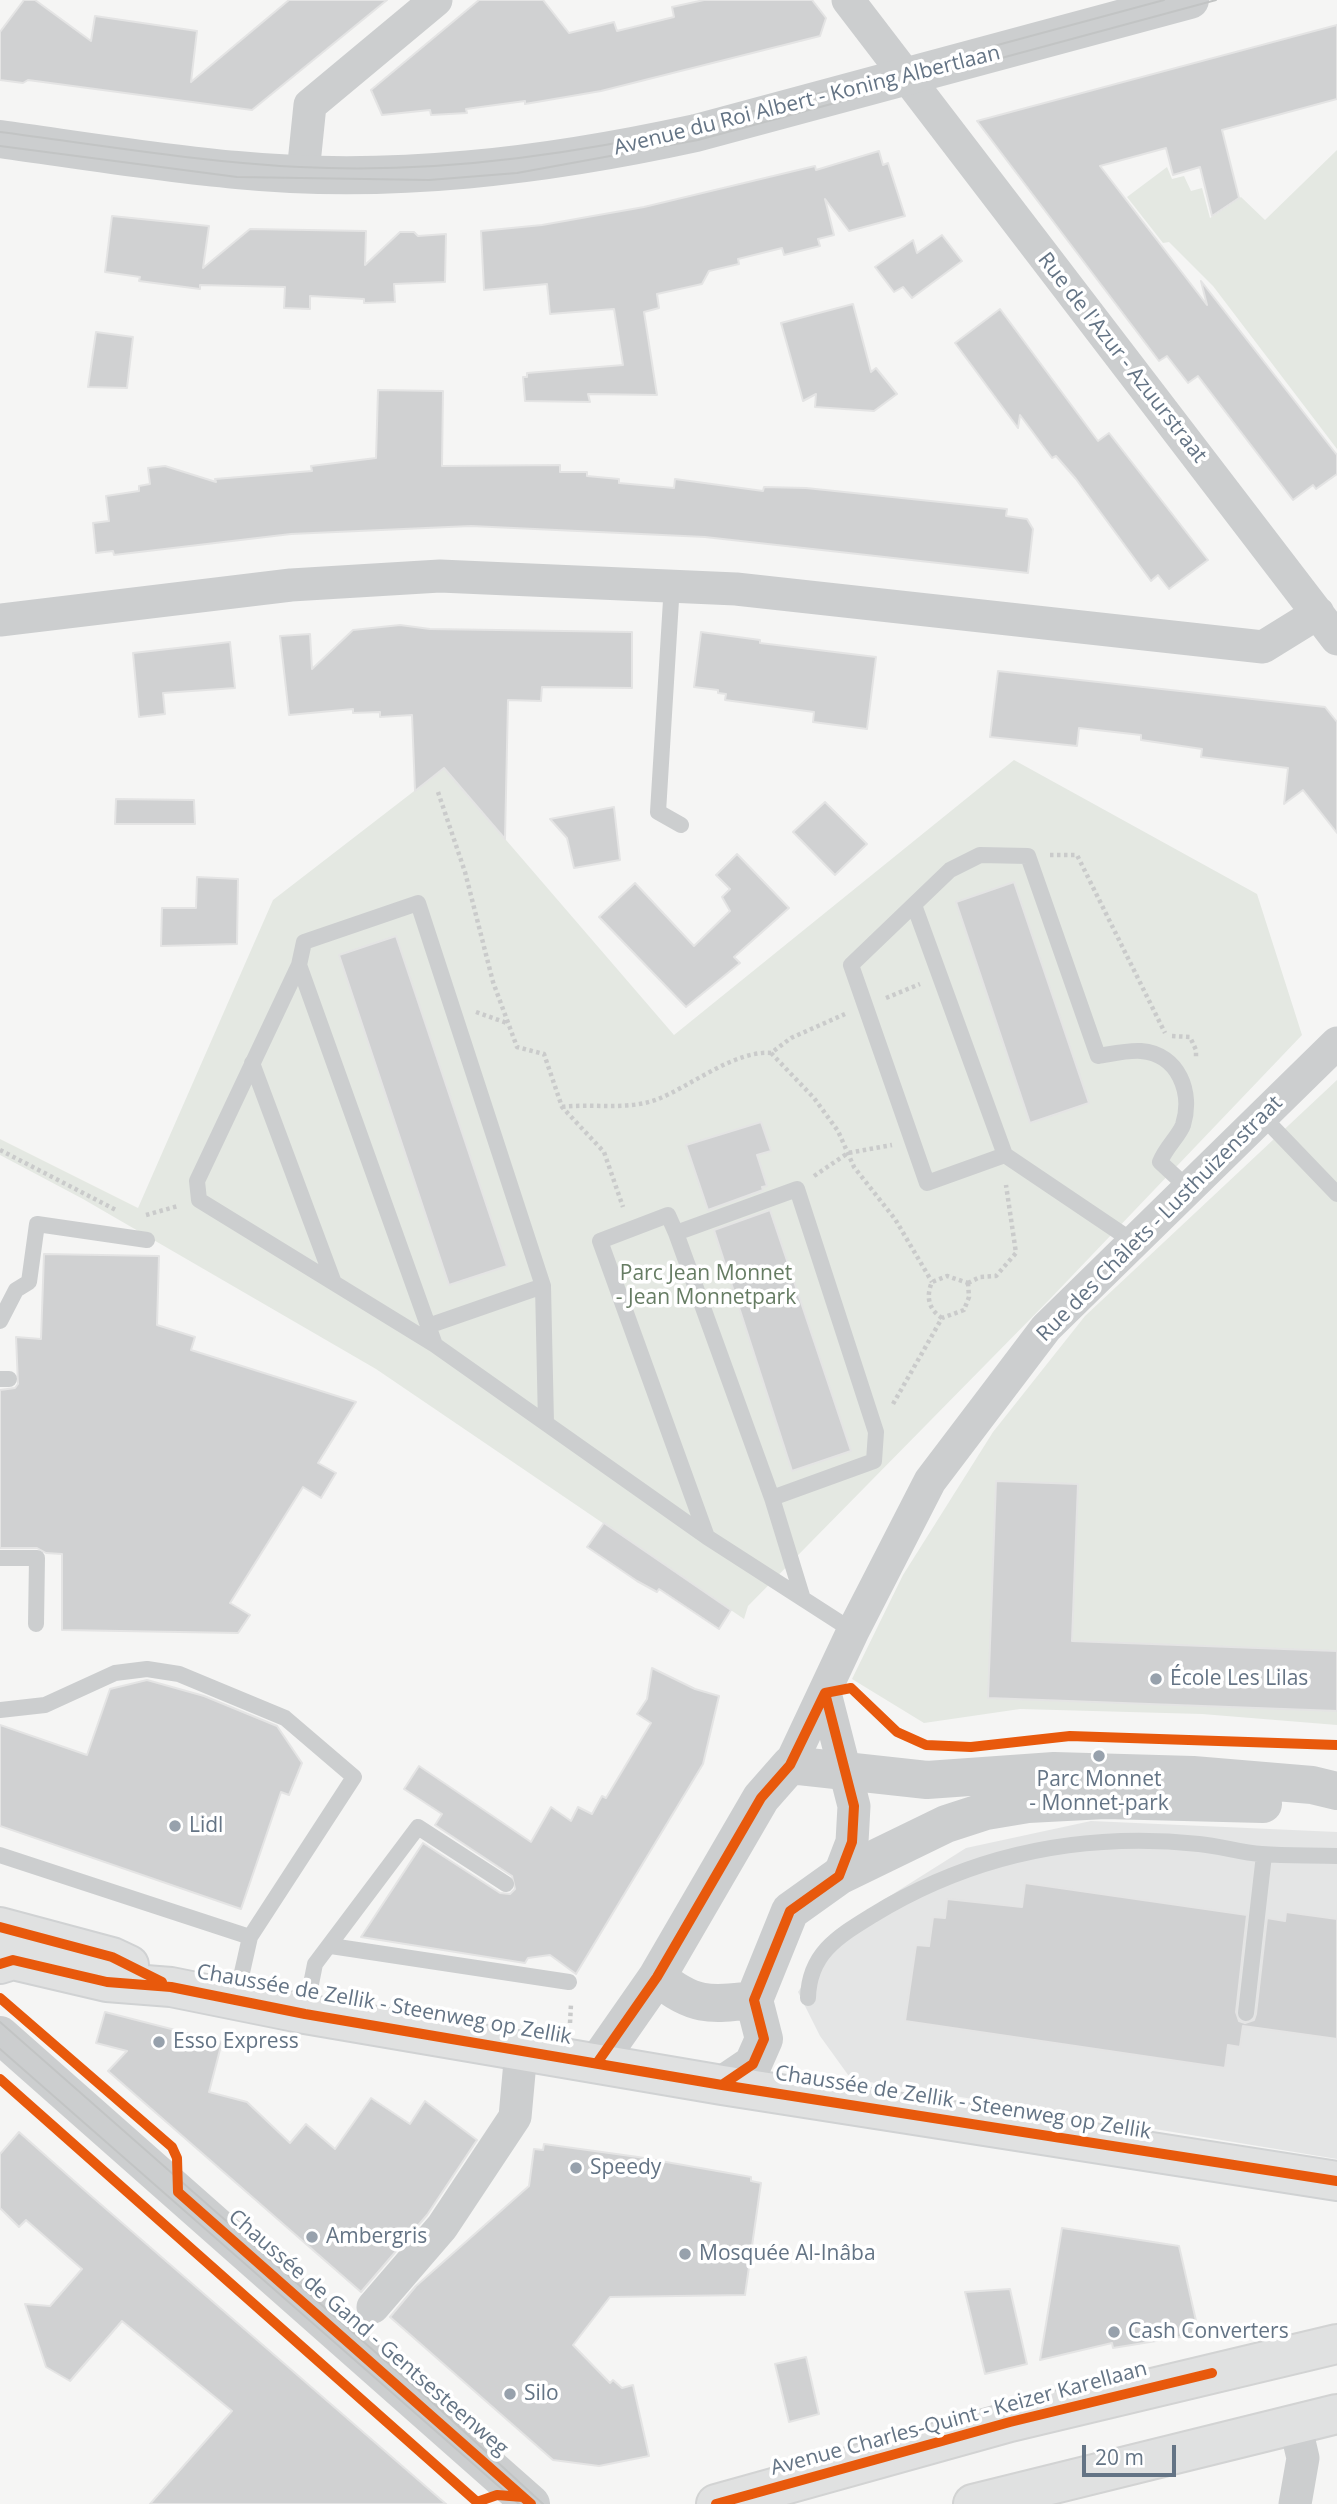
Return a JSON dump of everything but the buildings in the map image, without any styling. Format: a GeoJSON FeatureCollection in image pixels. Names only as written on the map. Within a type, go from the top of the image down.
{"type":"FeatureCollection","features":[{"type":"Feature","properties":{"kind":"main road","name":"Chaussée de Zellik - Steenweg op Zellik"},"geometry":{"type":"LineString","coordinates":[[0,1927],[112,1957],[171,1987]]}},
{"type":"Feature","properties":{"kind":"main road","name":"Chaussée de Zellik - Steenweg op Zellik"},"geometry":{"type":"LineString","coordinates":[[0,1964],[13,1960],[107,1982],[171,1987],[305,2014],[722,2085],[1337,2181]]}},
{"type":"Feature","properties":{"kind":"main road","name":"Avenue Charles-Quint - Keizer Karellaan"},"geometry":{"type":"LineString","coordinates":[[716,2504],[1010,2422],[1337,2344]]}},
{"type":"Feature","properties":{"kind":"main road"},"geometry":{"type":"LineString","coordinates":[[972,2504],[1337,2414]]}},
{"type":"Feature","properties":{"kind":"street"},"geometry":{"type":"LineString","coordinates":[[303,173],[310,105],[436,0]]}},
{"type":"Feature","properties":{"kind":"street","name":"Rue de l'Azur - Azuurstraat"},"geometry":{"type":"LineString","coordinates":[[848,0],[1328,626]]}},
{"type":"Feature","properties":{"kind":"street","name":"Avenue du Roi Albert - Koning Albertlaan"},"geometry":{"type":"LineString","coordinates":[[0,139],[238,170],[428,173],[516,166],[618,150],[696,133],[1190,0]]}},
{"type":"Feature","properties":{"kind":"street"},"geometry":{"type":"LineString","coordinates":[[0,620],[291,585],[440,576],[672,584],[1263,647],[1328,626]]}},
{"type":"Feature","properties":{"kind":"street","name":"Rue des Châlets - Lusthuizenstraat"},"geometry":{"type":"LineString","coordinates":[[790,1765],[853,1631],[930,1480],[1046,1328],[1264,1118],[1337,1043]]}},
{"type":"Feature","properties":{"kind":"street"},"geometry":{"type":"LineString","coordinates":[[825,1693],[854,1806],[852,1842],[839,1876]]}},
{"type":"Feature","properties":{"kind":"street"},"geometry":{"type":"LineString","coordinates":[[597,2063],[657,1977],[761,1798],[790,1765],[927,1780],[1054,1771],[1193,1775],[1312,1785],[1337,1791]]}},
{"type":"Feature","properties":{"kind":"street"},"geometry":{"type":"LineString","coordinates":[[722,2085],[753,2064],[764,2039],[754,2000],[790,1911],[839,1876],[946,1824],[986,1811],[1028,1804],[1105,1800],[1218,1804],[1310,1804],[1337,1801]]}},
{"type":"Feature","properties":{"kind":"street"},"geometry":{"type":"LineString","coordinates":[[657,1977],[679,1996],[713,2004],[754,2000]]}},
{"type":"Feature","properties":{"kind":"street","name":"Chaussée de Gand - Gentsesteenweg"},"geometry":{"type":"LineString","coordinates":[[0,2035],[531,2504]]}},
{"type":"Feature","properties":{"kind":"street"},"geometry":{"type":"LineString","coordinates":[[373,2307],[442,2227],[515,2117],[522,2050]]}},
{"type":"Feature","properties":{"kind":"street"},"geometry":{"type":"LineString","coordinates":[[1295,2424],[1303,2458],[1295,2504]]}},
{"type":"Feature","properties":{"kind":"lane"},"geometry":{"type":"LineString","coordinates":[[672,584],[658,812],[681,825]]}},
{"type":"Feature","properties":{"kind":"lane"},"geometry":{"type":"LineString","coordinates":[[1005,1155],[927,1183],[852,965],[950,870],[980,855],[1028,856],[1098,1056],[1143,1051],[1171,1063],[1186,1087],[1186,1111],[1182,1129],[1166,1145],[1160,1161],[1189,1189]]}},
{"type":"Feature","properties":{"kind":"lane"},"geometry":{"type":"LineString","coordinates":[[546,1423],[543,1286],[418,903],[304,942],[299,965],[197,1181],[199,1200],[435,1345],[707,1537],[853,1631]]}},
{"type":"Feature","properties":{"kind":"lane"},"geometry":{"type":"LineString","coordinates":[[914,905],[1005,1155],[1134,1242]]}},
{"type":"Feature","properties":{"kind":"lane"},"geometry":{"type":"LineString","coordinates":[[299,965],[435,1345]]}},
{"type":"Feature","properties":{"kind":"lane"},"geometry":{"type":"LineString","coordinates":[[252,1063],[334,1283]]}},
{"type":"Feature","properties":{"kind":"lane"},"geometry":{"type":"LineString","coordinates":[[1264,1118],[1337,1194]]}},
{"type":"Feature","properties":{"kind":"lane"},"geometry":{"type":"LineString","coordinates":[[676,1233],[797,1189],[876,1432],[874,1461],[772,1499]]}},
{"type":"Feature","properties":{"kind":"lane"},"geometry":{"type":"LineString","coordinates":[[707,1537],[600,1241],[668,1215],[772,1499],[803,1599]]}},
{"type":"Feature","properties":{"kind":"lane"},"geometry":{"type":"LineString","coordinates":[[0,1321],[16,1290],[29,1282],[37,1224],[147,1240]]}},
{"type":"Feature","properties":{"kind":"lane"},"geometry":{"type":"LineString","coordinates":[[428,1326],[543,1286]]}},
{"type":"Feature","properties":{"kind":"lane"},"geometry":{"type":"LineString","coordinates":[[0,1558],[37,1558],[36,1624]]}},
{"type":"Feature","properties":{"kind":"lane"},"geometry":{"type":"LineString","coordinates":[[0,1710],[45,1705],[115,1673],[147,1669],[179,1674],[285,1718],[354,1777],[250,1937],[236,1999]]}},
{"type":"Feature","properties":{"kind":"lane"},"geometry":{"type":"LineString","coordinates":[[305,2014],[315,1964],[418,1827],[506,1884]]}},
{"type":"Feature","properties":{"kind":"lane"},"geometry":{"type":"LineString","coordinates":[[808,1998],[808,1983],[819,1955],[850,1929],[912,1892],[970,1867],[1030,1851],[1101,1842],[1200,1844],[1264,1855],[1337,1856]]}},
{"type":"Feature","properties":{"kind":"lane"},"geometry":{"type":"LineString","coordinates":[[0,1855],[250,1937]]}},
{"type":"Feature","properties":{"kind":"lane"},"geometry":{"type":"LineString","coordinates":[[1246,2013],[1264,1855]]}},
{"type":"Feature","properties":{"kind":"lane"},"geometry":{"type":"LineString","coordinates":[[331,1946],[569,1982]]}},
{"type":"Feature","properties":{"kind":"path"},"geometry":{"type":"LineString","coordinates":[[438,792],[466,872],[493,982],[517,1046],[544,1054],[562,1107],[604,1152],[631,1228]]}},
{"type":"Feature","properties":{"kind":"path"},"geometry":{"type":"LineString","coordinates":[[1028,856],[1077,855],[1166,1035],[1189,1037],[1196,1050],[1195,1065],[1183,1083]]}},
{"type":"Feature","properties":{"kind":"path"},"geometry":{"type":"LineString","coordinates":[[562,1107],[594,1104],[625,1107],[657,1099],[722,1066],[764,1052],[771,1053],[814,1098],[838,1131],[855,1167],[895,1219],[932,1282]]}},
{"type":"Feature","properties":{"kind":"path"},"geometry":{"type":"LineString","coordinates":[[797,1189],[848,1153],[885,1148],[911,1138]]}},
{"type":"Feature","properties":{"kind":"path"},"geometry":{"type":"LineString","coordinates":[[0,1150],[122,1213]]}},
{"type":"Feature","properties":{"kind":"path"},"geometry":{"type":"LineString","coordinates":[[942,1318],[931,1307],[928,1292],[932,1282],[947,1276],[968,1283],[980,1277],[996,1276],[1016,1253],[1011,1233],[1005,1155]]}},
{"type":"Feature","properties":{"kind":"path"},"geometry":{"type":"LineString","coordinates":[[132,1219],[199,1200]]}},
{"type":"Feature","properties":{"kind":"path"},"geometry":{"type":"LineString","coordinates":[[876,1432],[942,1318],[964,1310],[969,1297],[968,1283]]}},
{"type":"Feature","properties":{"kind":"shaded area"},"geometry":{"type":"Polygon","coordinates":[[[1091,1821],[1337,1832],[1337,2159],[851,2079],[820,2036],[798,1992],[839,1928],[966,1848],[1091,1821]]]}},
{"type":"Feature","properties":{"kind":"green space"},"geometry":{"type":"Polygon","coordinates":[[[1337,150],[1337,449],[1213,286],[1169,242],[1163,243],[1127,197],[1167,167],[1172,179],[1184,176],[1191,191],[1202,188],[1210,218],[1241,197],[1265,220],[1337,150]]]}},
{"type":"Feature","properties":{"kind":"green space","name":"Parc Jean Monnet - Jean Monnetpark"},"geometry":{"type":"Polygon","coordinates":[[[1014,760],[1257,894],[1302,1035],[1049,1300],[748,1606],[744,1619],[376,1369],[83,1199],[0,1155],[0,1139],[138,1208],[273,900],[444,768],[674,1035],[1014,760]]]}},
{"type":"Feature","properties":{"kind":"green space"},"geometry":{"type":"Polygon","coordinates":[[[1337,1080],[1337,1725],[1202,1714],[1020,1709],[924,1723],[852,1679],[903,1575],[993,1432],[1085,1316],[1337,1080]]]}},
{"type":"Feature","properties":{"kind":"tram line"},"geometry":{"type":"LineString","coordinates":[[0,132],[262,165],[399,168],[498,160],[597,146],[694,127],[1164,0]]}},
{"type":"Feature","properties":{"kind":"tram line"},"geometry":{"type":"LineString","coordinates":[[0,146],[237,177],[429,180],[517,173],[698,140],[1216,0]]}},
{"type":"Feature","properties":{"kind":"tram line"},"geometry":{"type":"LineString","coordinates":[[0,2022],[432,2402],[543,2504]]}},
{"type":"Feature","properties":{"kind":"tram line"},"geometry":{"type":"LineString","coordinates":[[0,2049],[519,2504]]}},
{"type":"Feature","properties":{"kind":"cycle path"},"geometry":{"type":"LineString","coordinates":[[825,1693],[851,1688],[897,1732],[926,1745],[971,1747],[1070,1736],[1337,1745]]}},
{"type":"Feature","properties":{"kind":"cycle path"},"geometry":{"type":"LineString","coordinates":[[597,2063],[657,1977],[761,1798],[790,1765],[825,1693]]}},
{"type":"Feature","properties":{"kind":"cycle path"},"geometry":{"type":"LineString","coordinates":[[722,2085],[753,2064],[764,2039],[754,2000],[790,1911],[839,1876],[852,1842],[854,1806],[825,1693]]}},
{"type":"Feature","properties":{"kind":"cycle path"},"geometry":{"type":"LineString","coordinates":[[0,1927],[112,1957],[162,1982]]}},
{"type":"Feature","properties":{"kind":"cycle path"},"geometry":{"type":"LineString","coordinates":[[0,1964],[13,1960],[107,1982],[171,1987],[305,2014],[722,2085],[1337,2181]]}},
{"type":"Feature","properties":{"kind":"cycle path"},"geometry":{"type":"LineString","coordinates":[[0,1998],[172,2147],[177,2158],[178,2192],[531,2504]]}},
{"type":"Feature","properties":{"kind":"cycle path"},"geometry":{"type":"LineString","coordinates":[[0,2079],[477,2502],[497,2495],[523,2497]]}},
{"type":"Feature","properties":{"kind":"cycle path"},"geometry":{"type":"LineString","coordinates":[[716,2504],[1010,2422],[1212,2373]]}},
{"type":"Feature","properties":{"kind":"place","name":"École Les Lilas"},"geometry":{"type":"Point","coordinates":[1156,1679]}},
{"type":"Feature","properties":{"kind":"place","name":"Parc Monnet - Monnet-park"},"geometry":{"type":"Point","coordinates":[1099,1756]}},
{"type":"Feature","properties":{"kind":"place","name":"Lidl"},"geometry":{"type":"Point","coordinates":[175,1826]}},
{"type":"Feature","properties":{"kind":"place","name":"Esso Express"},"geometry":{"type":"Point","coordinates":[159,2042]}},
{"type":"Feature","properties":{"kind":"place","name":"Speedy"},"geometry":{"type":"Point","coordinates":[576,2168]}},
{"type":"Feature","properties":{"kind":"place","name":"Ambergris"},"geometry":{"type":"Point","coordinates":[312,2237]}},
{"type":"Feature","properties":{"kind":"place","name":"Mosquée Al-Inâba"},"geometry":{"type":"Point","coordinates":[685,2254]}},
{"type":"Feature","properties":{"kind":"place","name":"Cash Converters"},"geometry":{"type":"Point","coordinates":[1114,2332]}},
{"type":"Feature","properties":{"kind":"place","name":"Silo"},"geometry":{"type":"Point","coordinates":[510,2394]}}]}
